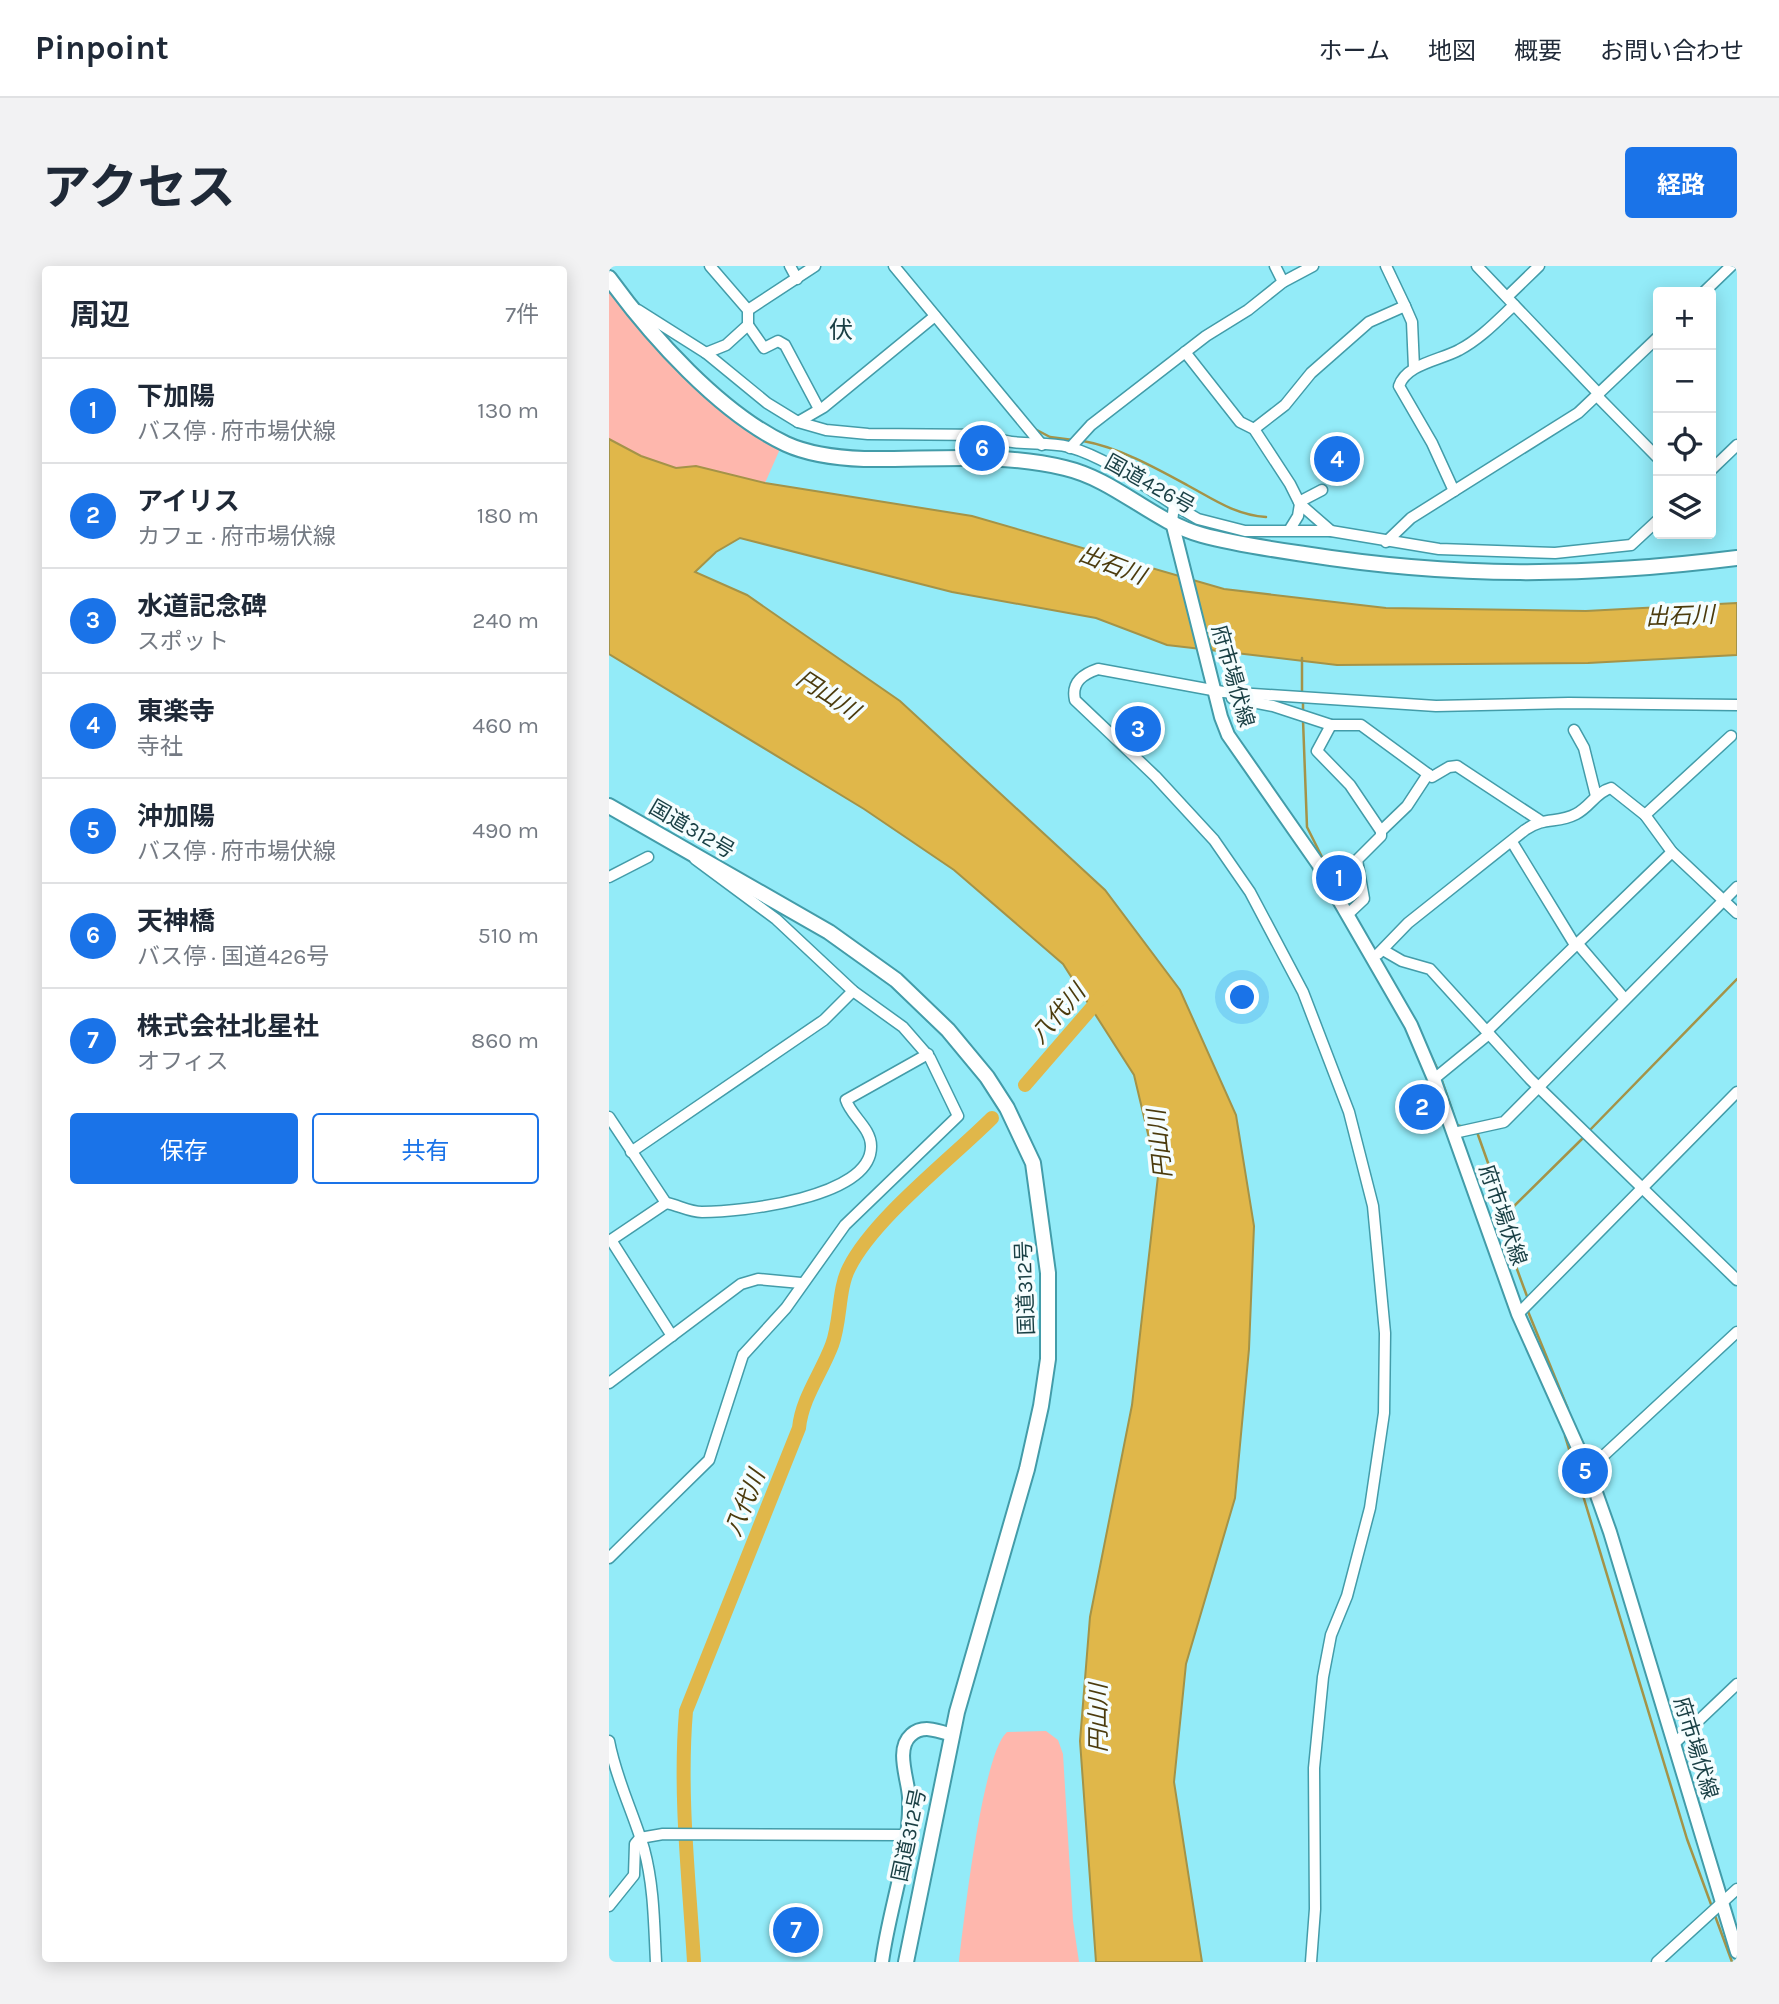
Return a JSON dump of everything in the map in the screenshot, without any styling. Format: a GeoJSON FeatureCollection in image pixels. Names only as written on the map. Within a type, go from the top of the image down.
{"type":"FeatureCollection","features":[{"type":"Feature","properties":{"kind":"highway","name":"国道426号"},"geometry":{"type":"LineString","coordinates":[[609,278],[631,306],[715,394],[767,434],[807,452],[863,459],[903,457],[1051,464],[1109,483],[1172,522],[1201,535],[1286,551],[1447,571],[1582,573],[1737,558]]}},
{"type":"Feature","properties":{"kind":"highway","name":"国道312号"},"geometry":{"type":"LineString","coordinates":[[609,806],[856,950],[920,1002],[987,1077],[1007,1108],[1033,1163],[1048,1273],[1048,1359],[1027,1469],[952,1735],[907,1962]]}},
{"type":"Feature","properties":{"kind":"main road","name":"府市場伏線"},"geometry":{"type":"LineString","coordinates":[[1172,522],[1216,687],[1221,717],[1237,751],[1290,819],[1347,915],[1377,954],[1434,1079],[1518,1314],[1588,1470],[1675,1744],[1737,1952]]}},
{"type":"Feature","properties":{"kind":"main road"},"geometry":{"type":"LineString","coordinates":[[882,1962],[906,1835],[909,1798],[904,1744],[911,1735],[920,1730],[931,1729],[952,1735]]}},
{"type":"Feature","properties":{"kind":"street"},"geometry":{"type":"LineString","coordinates":[[710,266],[748,310],[748,325],[764,348],[778,341],[785,345],[819,409]]}},
{"type":"Feature","properties":{"kind":"street"},"geometry":{"type":"LineString","coordinates":[[790,266],[797,279]]}},
{"type":"Feature","properties":{"kind":"street"},"geometry":{"type":"LineString","coordinates":[[748,310],[815,266]]}},
{"type":"Feature","properties":{"kind":"street"},"geometry":{"type":"LineString","coordinates":[[894,266],[1042,445]]}},
{"type":"Feature","properties":{"kind":"street"},"geometry":{"type":"LineString","coordinates":[[1275,266],[1283,282]]}},
{"type":"Feature","properties":{"kind":"street"},"geometry":{"type":"LineString","coordinates":[[1070,448],[1091,425],[1185,352],[1248,310],[1283,282],[1313,266]]}},
{"type":"Feature","properties":{"kind":"street"},"geometry":{"type":"LineString","coordinates":[[1386,266],[1412,322],[1414,368]]}},
{"type":"Feature","properties":{"kind":"street"},"geometry":{"type":"LineString","coordinates":[[1477,266],[1653,453]]}},
{"type":"Feature","properties":{"kind":"street"},"geometry":{"type":"LineString","coordinates":[[1454,491],[1432,443],[1399,386],[1414,368],[1471,344],[1539,266]]}},
{"type":"Feature","properties":{"kind":"street"},"geometry":{"type":"LineString","coordinates":[[1709,287],[1731,266]]}},
{"type":"Feature","properties":{"kind":"street"},"geometry":{"type":"LineString","coordinates":[[631,306],[706,354],[767,403],[798,422],[826,430],[989,435],[998,440],[1070,448],[1108,464],[1174,505],[1218,526],[1259,532],[1290,529],[1331,531],[1439,549],[1555,553],[1631,545],[1653,525]]}},
{"type":"Feature","properties":{"kind":"street"},"geometry":{"type":"LineString","coordinates":[[1254,429],[1285,405],[1311,373],[1369,322],[1405,306]]}},
{"type":"Feature","properties":{"kind":"street"},"geometry":{"type":"LineString","coordinates":[[798,422],[819,409],[935,316]]}},
{"type":"Feature","properties":{"kind":"street"},"geometry":{"type":"LineString","coordinates":[[706,354],[726,345],[748,325]]}},
{"type":"Feature","properties":{"kind":"street"},"geometry":{"type":"LineString","coordinates":[[1385,542],[1411,518],[1579,413],[1653,342]]}},
{"type":"Feature","properties":{"kind":"street"},"geometry":{"type":"LineString","coordinates":[[1185,352],[1240,422],[1254,429],[1299,503],[1331,531]]}},
{"type":"Feature","properties":{"kind":"street"},"geometry":{"type":"LineString","coordinates":[[1716,465],[1737,445]]}},
{"type":"Feature","properties":{"kind":"street"},"geometry":{"type":"LineString","coordinates":[[1299,503],[1322,490]]}},
{"type":"Feature","properties":{"kind":"street"},"geometry":{"type":"LineString","coordinates":[[1290,529],[1298,516],[1299,503]]}},
{"type":"Feature","properties":{"kind":"street"},"geometry":{"type":"LineString","coordinates":[[1172,522],[1174,505]]}},
{"type":"Feature","properties":{"kind":"street"},"geometry":{"type":"LineString","coordinates":[[1311,1962],[1315,1909],[1314,1768],[1323,1677],[1331,1635],[1347,1596],[1370,1508],[1384,1413],[1385,1333],[1373,1206],[1349,1112],[1331,1064],[1285,955],[1265,926],[1250,892],[1214,840],[1155,776],[1075,700],[1074,693],[1082,677],[1098,669],[1216,687],[1436,706],[1569,703],[1737,705]]}},
{"type":"Feature","properties":{"kind":"street"},"geometry":{"type":"LineString","coordinates":[[1216,687],[1231,698],[1273,706],[1331,725],[1361,724],[1432,777],[1449,766],[1457,766],[1539,820]]}},
{"type":"Feature","properties":{"kind":"street"},"geometry":{"type":"LineString","coordinates":[[1331,725],[1317,751],[1350,785],[1381,831]]}},
{"type":"Feature","properties":{"kind":"street"},"geometry":{"type":"LineString","coordinates":[[1574,730],[1584,748],[1596,796]]}},
{"type":"Feature","properties":{"kind":"street"},"geometry":{"type":"LineString","coordinates":[[1645,815],[1731,736]]}},
{"type":"Feature","properties":{"kind":"street"},"geometry":{"type":"LineString","coordinates":[[1347,915],[1364,899],[1357,860],[1407,806],[1428,774]]}},
{"type":"Feature","properties":{"kind":"street"},"geometry":{"type":"LineString","coordinates":[[1737,913],[1672,852],[1645,815],[1611,788],[1596,796],[1575,815],[1539,820],[1408,923],[1377,954],[1430,969],[1539,1087],[1737,1280]]}},
{"type":"Feature","properties":{"kind":"street"},"geometry":{"type":"LineString","coordinates":[[1512,842],[1576,944],[1624,998]]}},
{"type":"Feature","properties":{"kind":"street"},"geometry":{"type":"LineString","coordinates":[[1434,1079],[1530,992],[1672,852]]}},
{"type":"Feature","properties":{"kind":"street"},"geometry":{"type":"LineString","coordinates":[[609,1558],[709,1460],[744,1355],[786,1308],[801,1283],[845,1225],[896,1174],[957,1120],[955,1104],[928,1054],[903,1027],[853,991],[776,919],[697,864],[693,854]]}},
{"type":"Feature","properties":{"kind":"street"},"geometry":{"type":"LineString","coordinates":[[609,877],[648,857]]}},
{"type":"Feature","properties":{"kind":"street"},"geometry":{"type":"LineString","coordinates":[[1454,1133],[1504,1122],[1737,887]]}},
{"type":"Feature","properties":{"kind":"street"},"geometry":{"type":"LineString","coordinates":[[631,1152],[824,1020],[853,991]]}},
{"type":"Feature","properties":{"kind":"street"},"geometry":{"type":"LineString","coordinates":[[609,1117],[666,1203],[701,1212],[788,1203],[827,1190],[865,1167],[871,1153],[870,1138],[846,1100],[928,1054]]}},
{"type":"Feature","properties":{"kind":"street"},"geometry":{"type":"LineString","coordinates":[[1518,1314],[1736,1095]]}},
{"type":"Feature","properties":{"kind":"street"},"geometry":{"type":"LineString","coordinates":[[666,1203],[611,1240],[672,1336]]}},
{"type":"Feature","properties":{"kind":"street"},"geometry":{"type":"LineString","coordinates":[[609,1383],[741,1284],[758,1279],[801,1283]]}},
{"type":"Feature","properties":{"kind":"street"},"geometry":{"type":"LineString","coordinates":[[1588,1470],[1737,1332]]}},
{"type":"Feature","properties":{"kind":"street"},"geometry":{"type":"LineString","coordinates":[[1675,1744],[1737,1684]]}},
{"type":"Feature","properties":{"kind":"street"},"geometry":{"type":"LineString","coordinates":[[609,1741],[615,1773],[640,1838],[653,1901],[656,1962]]}},
{"type":"Feature","properties":{"kind":"street"},"geometry":{"type":"LineString","coordinates":[[609,1906],[634,1875],[635,1844],[640,1838],[663,1834],[906,1835]]}},
{"type":"Feature","properties":{"kind":"street"},"geometry":{"type":"LineString","coordinates":[[1657,1962],[1737,1889]]}},
{"type":"Feature","properties":{"kind":"shaded area"},"geometry":{"type":"Polygon","coordinates":[[[609,292],[646,337],[687,378],[732,416],[780,449],[765,483],[696,466],[676,468],[641,456],[609,439],[609,292]]]}},
{"type":"Feature","properties":{"kind":"shaded area"},"geometry":{"type":"Polygon","coordinates":[[[1046,1731],[1058,1740],[1063,1754],[1073,1921],[1079,1962],[959,1962],[975,1840],[998,1747],[1007,1732],[1046,1731]]]}},
{"type":"Feature","properties":{"kind":"water"},"geometry":{"type":"Polygon","coordinates":[[[609,439],[641,456],[676,468],[696,466],[765,483],[972,516],[1224,589],[1386,608],[1586,611],[1737,603],[1737,655],[1588,663],[1337,665],[1167,645],[1096,618],[952,592],[740,538],[716,552],[695,572],[747,595],[900,701],[1105,890],[1180,990],[1236,1115],[1254,1226],[1249,1349],[1235,1498],[1186,1664],[1174,1782],[1202,1962],[1096,1962],[1080,1741],[1090,1617],[1132,1405],[1158,1176],[1134,1075],[1063,964],[954,870],[864,809],[609,654],[609,439]]]}},
{"type":"Feature","properties":{"kind":"waterway"},"geometry":{"type":"LineString","coordinates":[[1033,428],[1050,437],[1073,440]]}},
{"type":"Feature","properties":{"kind":"waterway"},"geometry":{"type":"LineString","coordinates":[[1083,441],[1136,459],[1234,510],[1266,517]]}},
{"type":"Feature","properties":{"kind":"waterway"},"geometry":{"type":"LineString","coordinates":[[1302,658],[1302,693]]}},
{"type":"Feature","properties":{"kind":"waterway"},"geometry":{"type":"LineString","coordinates":[[1303,700],[1303,714]]}},
{"type":"Feature","properties":{"kind":"waterway"},"geometry":{"type":"LineString","coordinates":[[1303,720],[1307,827],[1325,863]]}},
{"type":"Feature","properties":{"kind":"waterway"},"geometry":{"type":"LineString","coordinates":[[1588,1132],[1737,979]]}},
{"type":"Feature","properties":{"kind":"waterway","name":"八代川"},"geometry":{"type":"LineString","coordinates":[[1025,1085],[1102,996]]}},
{"type":"Feature","properties":{"kind":"waterway"},"geometry":{"type":"LineString","coordinates":[[1428,1050],[1439,1072]]}},
{"type":"Feature","properties":{"kind":"waterway"},"geometry":{"type":"LineString","coordinates":[[1441,1078],[1457,1125],[1464,1127]]}},
{"type":"Feature","properties":{"kind":"waterway","name":"八代川"},"geometry":{"type":"LineString","coordinates":[[694,1962],[684,1805],[686,1711],[799,1428],[808,1396],[832,1345],[845,1276],[849,1268],[876,1229],[894,1209],[992,1118]]}},
{"type":"Feature","properties":{"kind":"waterway"},"geometry":{"type":"LineString","coordinates":[[1477,1132],[1498,1191],[1490,1196],[1528,1299]]}},
{"type":"Feature","properties":{"kind":"waterway"},"geometry":{"type":"LineString","coordinates":[[1499,1221],[1584,1137]]}},
{"type":"Feature","properties":{"kind":"waterway"},"geometry":{"type":"LineString","coordinates":[[1527,1309],[1568,1409]]}},
{"type":"Feature","properties":{"kind":"waterway"},"geometry":{"type":"LineString","coordinates":[[1565,1436],[1687,1839],[1712,1907]]}},
{"type":"Feature","properties":{"kind":"waterway"},"geometry":{"type":"LineString","coordinates":[[1714,1913],[1732,1962]]}},
{"type":"Feature","properties":{"kind":"place","name":"天神橋"},"geometry":{"type":"Point","coordinates":[982,448]}},
{"type":"Feature","properties":{"kind":"place","name":"東楽寺"},"geometry":{"type":"Point","coordinates":[1337,459]}},
{"type":"Feature","properties":{"kind":"place","name":"水道記念碑"},"geometry":{"type":"Point","coordinates":[1138,729]}},
{"type":"Feature","properties":{"kind":"place","name":"下加陽"},"geometry":{"type":"Point","coordinates":[1339,878]}},
{"type":"Feature","properties":{"kind":"place","name":"アイリス"},"geometry":{"type":"Point","coordinates":[1422,1107]}},
{"type":"Feature","properties":{"kind":"place","name":"沖加陽"},"geometry":{"type":"Point","coordinates":[1585,1471]}},
{"type":"Feature","properties":{"kind":"place","name":"株式会社北星社"},"geometry":{"type":"Point","coordinates":[796,1930]}},
{"type":"Feature","properties":{"kind":"district","name":"伏"},"geometry":{"type":"Point","coordinates":[841,330]}},
{"type":"Feature","properties":{"kind":"water label","name":"出石川"},"geometry":{"type":"Point","coordinates":[1112,565]}},
{"type":"Feature","properties":{"kind":"water label","name":"出石川"},"geometry":{"type":"Point","coordinates":[1680,616]}},
{"type":"Feature","properties":{"kind":"water label","name":"円山川"},"geometry":{"type":"Point","coordinates":[828,695]}},
{"type":"Feature","properties":{"kind":"water label","name":"円山川"},"geometry":{"type":"Point","coordinates":[1160,1144]}},
{"type":"Feature","properties":{"kind":"water label","name":"円山川"},"geometry":{"type":"Point","coordinates":[1098,1718]}}]}
